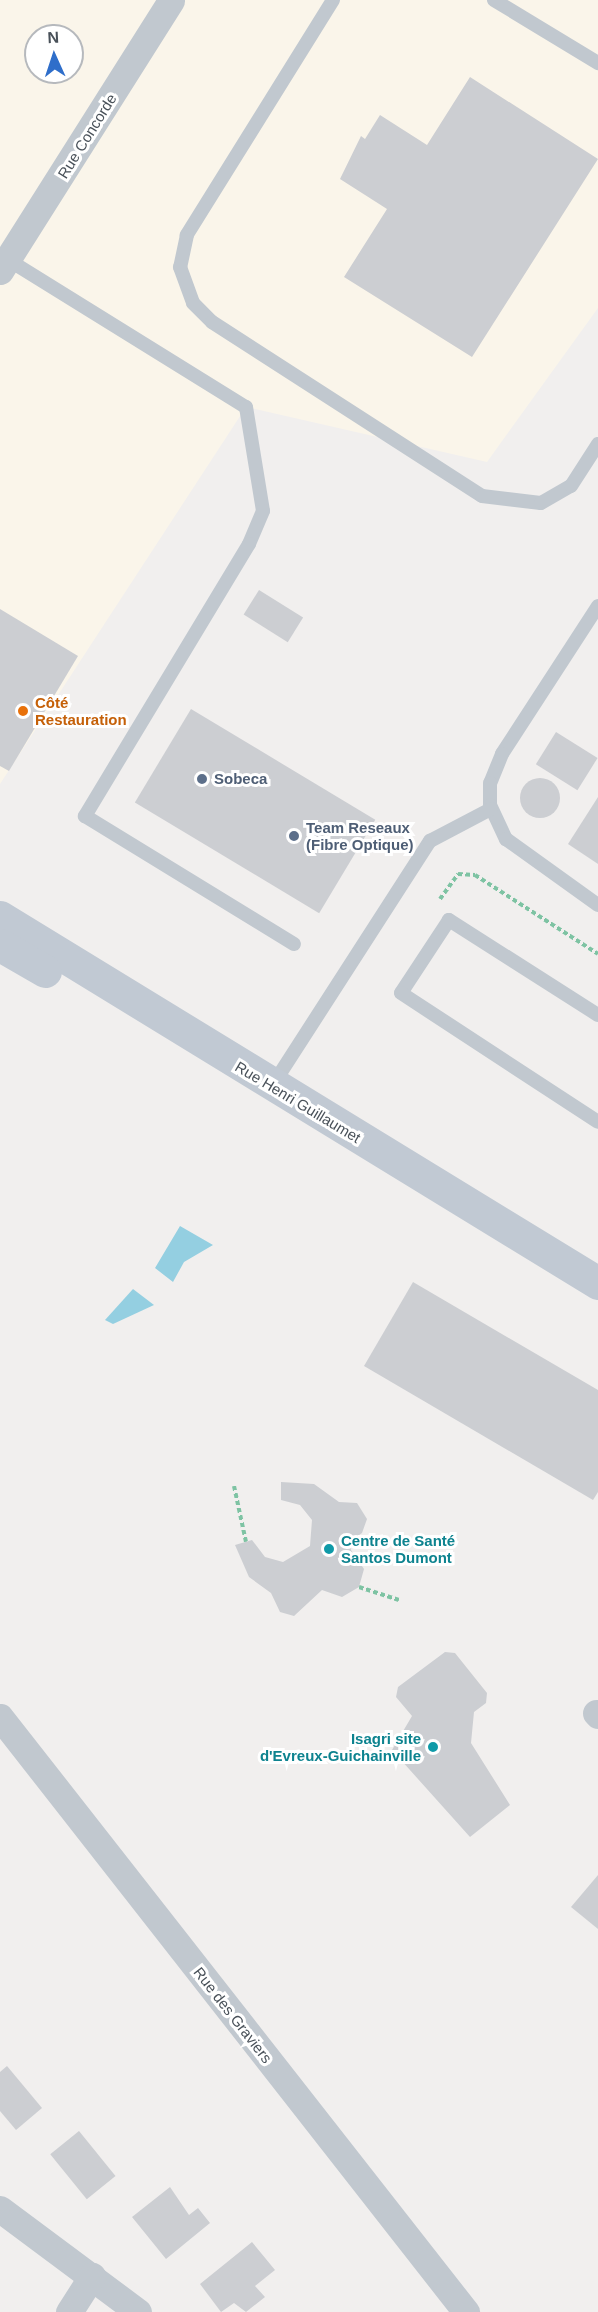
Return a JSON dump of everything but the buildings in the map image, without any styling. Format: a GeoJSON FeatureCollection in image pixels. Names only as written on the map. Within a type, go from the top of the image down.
{"type":"FeatureCollection","features":[{"type":"Feature","properties":{"kind":"main road","name":"Rue Henri Guillaumet"},"geometry":{"type":"LineString","coordinates":[[0,917],[272,1086],[598,1283]]}},
{"type":"Feature","properties":{"kind":"main road","name":"Rue Henri Guillaumet"},"geometry":{"type":"LineString","coordinates":[[0,945],[598,1307]]}},
{"type":"Feature","properties":{"kind":"street","name":"Rue Concorde"},"geometry":{"type":"LineString","coordinates":[[4,265],[171,0]]}},
{"type":"Feature","properties":{"kind":"street","name":"Rue des Graviers"},"geometry":{"type":"LineString","coordinates":[[0,1717],[466,2312]]}},
{"type":"Feature","properties":{"kind":"street"},"geometry":{"type":"LineString","coordinates":[[0,2210],[138,2312]]}},
{"type":"Feature","properties":{"kind":"street"},"geometry":{"type":"LineString","coordinates":[[69,2312],[92,2276]]}},
{"type":"Feature","properties":{"kind":"lane"},"geometry":{"type":"LineString","coordinates":[[333,0],[187,235],[180,267],[193,303],[212,322],[482,496],[541,503],[571,486],[598,444]]}},
{"type":"Feature","properties":{"kind":"lane"},"geometry":{"type":"LineString","coordinates":[[494,0],[598,63]]}},
{"type":"Feature","properties":{"kind":"lane"},"geometry":{"type":"LineString","coordinates":[[4,265],[246,407],[263,511],[249,544],[85,816],[294,944]]}},
{"type":"Feature","properties":{"kind":"lane"},"geometry":{"type":"LineString","coordinates":[[598,606],[502,754],[490,783],[491,808],[506,839],[598,905]]}},
{"type":"Feature","properties":{"kind":"lane"},"geometry":{"type":"LineString","coordinates":[[272,1086],[430,841],[491,808]]}},
{"type":"Feature","properties":{"kind":"lane"},"geometry":{"type":"LineString","coordinates":[[598,1015],[449,920],[401,993],[598,1122]]}},
{"type":"Feature","properties":{"kind":"path"},"geometry":{"type":"LineString","coordinates":[[440,899],[458,874],[475,874],[598,954]]}},
{"type":"Feature","properties":{"kind":"path"},"geometry":{"type":"LineString","coordinates":[[234,1486],[246,1542]]}},
{"type":"Feature","properties":{"kind":"path"},"geometry":{"type":"LineString","coordinates":[[359,1587],[399,1600]]}},
{"type":"Feature","properties":{"kind":"shaded area"},"geometry":{"type":"Polygon","coordinates":[[[0,0],[598,0],[598,308],[487,462],[246,407],[0,784],[0,0]]]}},
{"type":"Feature","properties":{"kind":"water"},"geometry":{"type":"Polygon","coordinates":[[[180,1226],[213,1245],[184,1262],[173,1282],[155,1268],[180,1226]]]}},
{"type":"Feature","properties":{"kind":"water"},"geometry":{"type":"Polygon","coordinates":[[[133,1289],[154,1305],[113,1324],[105,1320],[133,1289]]]}},
{"type":"Feature","properties":{"kind":"place","name":"Côté Restauration"},"geometry":{"type":"Point","coordinates":[23,711]}},
{"type":"Feature","properties":{"kind":"place","name":"Sobeca"},"geometry":{"type":"Point","coordinates":[202,779]}},
{"type":"Feature","properties":{"kind":"place","name":"Team Reseaux (Fibre Optique)"},"geometry":{"type":"Point","coordinates":[294,836]}},
{"type":"Feature","properties":{"kind":"place","name":"Centre de Santé Santos Dumont"},"geometry":{"type":"Point","coordinates":[329,1549]}},
{"type":"Feature","properties":{"kind":"place","name":"Isagri site d'Evreux-Guichainville"},"geometry":{"type":"Point","coordinates":[433,1747]}}]}
